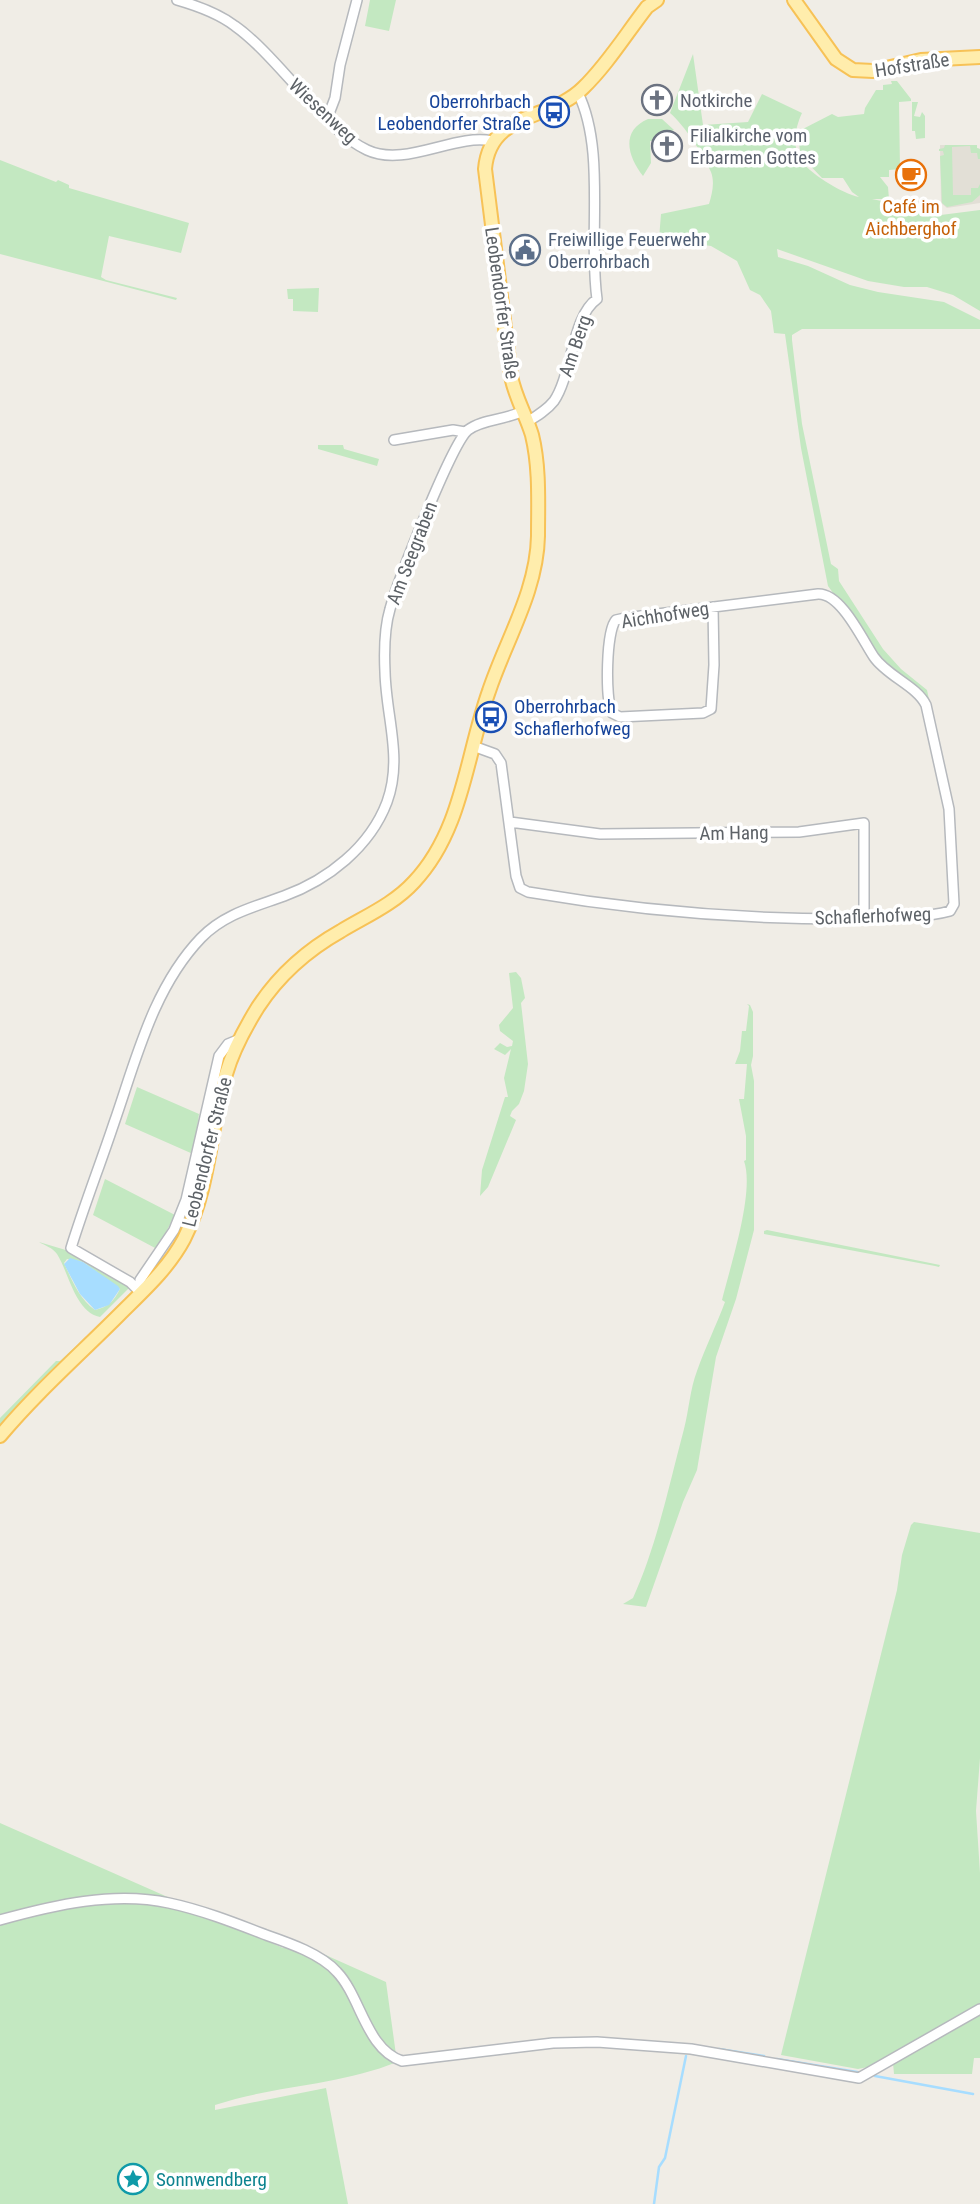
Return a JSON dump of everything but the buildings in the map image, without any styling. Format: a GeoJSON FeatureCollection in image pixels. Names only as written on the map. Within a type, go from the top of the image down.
{"type":"FeatureCollection","features":[{"type":"Feature","properties":{"kind":"main road"},"geometry":{"type":"LineString","coordinates":[[492,141],[513,124],[578,93],[647,8],[657,0]]}},
{"type":"Feature","properties":{"kind":"main road","name":"Hofstraße"},"geometry":{"type":"LineString","coordinates":[[794,0],[836,59],[853,70],[873,71],[920,60],[980,57]]}},
{"type":"Feature","properties":{"kind":"main road","name":"Leobendorfer Straße"},"geometry":{"type":"LineString","coordinates":[[0,1436],[169,1262],[192,1220],[225,1076],[240,1039],[265,997],[302,957],[397,897],[422,873],[447,831],[489,691],[527,595],[536,558],[537,475],[533,443],[511,376],[485,169],[492,141]]}},
{"type":"Feature","properties":{"kind":"street","name":"Wiesenweg"},"geometry":{"type":"LineString","coordinates":[[177,0],[208,10],[237,27],[327,119],[354,143],[376,153],[410,153],[478,140],[492,141]]}},
{"type":"Feature","properties":{"kind":"street"},"geometry":{"type":"LineString","coordinates":[[327,119],[335,98],[340,65],[357,0]]}},
{"type":"Feature","properties":{"kind":"street","name":"Am Berg"},"geometry":{"type":"LineString","coordinates":[[525,417],[554,401],[586,309],[597,299],[590,137],[578,93]]}},
{"type":"Feature","properties":{"kind":"street"},"geometry":{"type":"LineString","coordinates":[[394,440],[453,430],[466,432],[475,426],[525,417]]}},
{"type":"Feature","properties":{"kind":"street","name":"Am Seegraben"},"geometry":{"type":"LineString","coordinates":[[141,1293],[130,1282],[71,1248],[144,1036],[162,993],[201,937],[238,911],[304,888],[318,880],[349,856],[376,823],[393,784],[394,733],[384,673],[387,619],[440,484],[466,432]]}},
{"type":"Feature","properties":{"kind":"street","name":"Aichhofweg"},"geometry":{"type":"LineString","coordinates":[[713,607],[714,665],[711,709],[703,713],[620,717],[612,713],[608,700],[610,630],[613,622],[625,618],[713,607],[826,594]]}},
{"type":"Feature","properties":{"kind":"street","name":"Schaflerhofweg"},"geometry":{"type":"LineString","coordinates":[[510,822],[516,876],[520,888],[532,893],[655,911],[728,917],[864,919],[944,913],[952,909],[951,818],[923,700],[881,666],[840,606],[826,594]]}},
{"type":"Feature","properties":{"kind":"street"},"geometry":{"type":"LineString","coordinates":[[473,747],[493,753],[500,760],[510,822]]}},
{"type":"Feature","properties":{"kind":"street","name":"Am Hang"},"geometry":{"type":"LineString","coordinates":[[510,822],[600,834],[799,832],[864,823],[864,919]]}},
{"type":"Feature","properties":{"kind":"street"},"geometry":{"type":"LineString","coordinates":[[0,1920],[73,1903],[120,1899],[168,1903],[258,1931],[298,1946],[337,1972],[374,2038],[394,2058],[402,2061],[553,2043],[597,2042],[691,2049],[859,2078],[980,2009]]}},
{"type":"Feature","properties":{"kind":"shaded area"},"geometry":{"type":"Polygon","coordinates":[[[940,145],[977,145],[980,149],[980,203],[947,208],[941,203],[940,145]]]}},
{"type":"Feature","properties":{"kind":"green space"},"geometry":{"type":"Polygon","coordinates":[[[370,0],[396,0],[389,31],[365,26],[370,0]]]}},
{"type":"Feature","properties":{"kind":"green space"},"geometry":{"type":"Polygon","coordinates":[[[693,54],[703,125],[748,122],[762,94],[802,113],[797,129],[795,140],[803,163],[826,182],[859,197],[852,192],[843,178],[822,178],[801,156],[797,132],[832,114],[838,117],[864,114],[876,90],[883,90],[883,85],[897,81],[911,99],[899,102],[900,169],[889,170],[889,177],[880,177],[888,187],[889,199],[872,199],[896,204],[897,209],[933,216],[980,210],[980,311],[953,295],[927,287],[904,287],[868,281],[777,249],[778,257],[808,266],[850,285],[944,302],[980,320],[980,329],[802,329],[792,335],[802,424],[831,564],[838,569],[839,581],[883,649],[901,669],[927,690],[946,778],[928,703],[888,669],[828,586],[801,448],[785,334],[774,333],[771,311],[760,295],[750,290],[737,261],[711,246],[659,239],[661,214],[709,204],[712,192],[712,176],[708,165],[670,113],[693,54]]]}},
{"type":"Feature","properties":{"kind":"green space"},"geometry":{"type":"Polygon","coordinates":[[[912,102],[918,102],[914,116],[920,117],[922,112],[925,116],[925,138],[916,139],[915,131],[912,131],[912,102]]]}},
{"type":"Feature","properties":{"kind":"green space"},"geometry":{"type":"Polygon","coordinates":[[[648,119],[662,119],[674,130],[662,131],[657,141],[650,141],[651,163],[643,176],[629,145],[633,130],[648,119]]]}},
{"type":"Feature","properties":{"kind":"green space"},"geometry":{"type":"Polygon","coordinates":[[[945,145],[977,145],[980,149],[978,159],[977,153],[971,153],[970,146],[952,147],[953,195],[971,195],[971,188],[978,188],[980,184],[980,195],[972,202],[947,207],[942,203],[940,156],[944,155],[939,149],[945,145]]]}},
{"type":"Feature","properties":{"kind":"green space"},"geometry":{"type":"Polygon","coordinates":[[[0,160],[56,182],[58,180],[69,185],[69,188],[189,223],[181,253],[109,236],[101,277],[177,298],[176,300],[0,254],[0,160]]]}},
{"type":"Feature","properties":{"kind":"green space"},"geometry":{"type":"Polygon","coordinates":[[[319,288],[318,312],[293,311],[293,299],[288,299],[287,289],[319,288]]]}},
{"type":"Feature","properties":{"kind":"green space"},"geometry":{"type":"Polygon","coordinates":[[[318,445],[343,445],[344,449],[379,459],[377,466],[318,449],[318,445]]]}},
{"type":"Feature","properties":{"kind":"green space"},"geometry":{"type":"Polygon","coordinates":[[[516,972],[521,978],[525,998],[521,1003],[528,1064],[524,1091],[510,1116],[516,1120],[488,1187],[480,1196],[482,1170],[505,1097],[508,1097],[504,1078],[511,1049],[505,1055],[494,1049],[500,1043],[507,1047],[512,1046],[513,1041],[500,1031],[499,1025],[513,1008],[509,973],[516,972]]]}},
{"type":"Feature","properties":{"kind":"green space"},"geometry":{"type":"Polygon","coordinates":[[[747,1004],[753,1012],[751,1065],[754,1081],[754,1230],[736,1299],[716,1357],[697,1470],[646,1607],[623,1604],[633,1598],[656,1536],[695,1378],[725,1302],[722,1300],[740,1230],[747,1175],[744,1161],[746,1136],[739,1099],[744,1099],[747,1064],[735,1064],[740,1051],[742,1031],[746,1031],[747,1004]]]}},
{"type":"Feature","properties":{"kind":"green space"},"geometry":{"type":"Polygon","coordinates":[[[137,1087],[199,1114],[193,1154],[125,1124],[137,1087]]]}},
{"type":"Feature","properties":{"kind":"green space"},"geometry":{"type":"Polygon","coordinates":[[[105,1179],[175,1215],[157,1249],[93,1215],[105,1179]]]}},
{"type":"Feature","properties":{"kind":"green space"},"geometry":{"type":"Polygon","coordinates":[[[767,1230],[940,1265],[939,1267],[764,1234],[767,1230]]]}},
{"type":"Feature","properties":{"kind":"green space"},"geometry":{"type":"Polygon","coordinates":[[[39,1242],[69,1251],[129,1285],[129,1288],[100,1317],[91,1314],[79,1300],[57,1254],[39,1242]],[[67,1259],[64,1263],[76,1289],[85,1300],[95,1310],[104,1307],[120,1289],[83,1262],[67,1259]]]}},
{"type":"Feature","properties":{"kind":"green space"},"geometry":{"type":"Polygon","coordinates":[[[133,1293],[0,1430],[0,1418],[56,1361],[60,1361],[133,1293]]]}},
{"type":"Feature","properties":{"kind":"green space"},"geometry":{"type":"Polygon","coordinates":[[[914,1522],[980,1533],[980,1758],[976,1811],[980,1873],[980,2007],[868,2067],[858,2069],[781,2055],[897,1590],[902,1555],[914,1522]]]}},
{"type":"Feature","properties":{"kind":"green space"},"geometry":{"type":"Polygon","coordinates":[[[0,1823],[283,1948],[301,1944],[386,1982],[397,2062],[352,2076],[260,2093],[215,2105],[215,2110],[326,2088],[348,2204],[0,2204],[0,1823]]]}},
{"type":"Feature","properties":{"kind":"green space"},"geometry":{"type":"Polygon","coordinates":[[[980,2015],[980,2058],[974,2058],[972,2074],[894,2074],[893,2063],[980,2015]]]}},
{"type":"Feature","properties":{"kind":"water"},"geometry":{"type":"Polygon","coordinates":[[[70,1258],[83,1262],[118,1286],[120,1289],[109,1305],[95,1310],[80,1294],[64,1264],[70,1258]]]}},
{"type":"Feature","properties":{"kind":"waterway"},"geometry":{"type":"LineString","coordinates":[[719,2049],[764,2056]]}},
{"type":"Feature","properties":{"kind":"waterway"},"geometry":{"type":"LineString","coordinates":[[654,2204],[659,2167],[665,2158],[686,2056]]}},
{"type":"Feature","properties":{"kind":"waterway"},"geometry":{"type":"LineString","coordinates":[[777,2059],[857,2072]]}},
{"type":"Feature","properties":{"kind":"waterway"},"geometry":{"type":"LineString","coordinates":[[875,2076],[973,2094]]}},
{"type":"Feature","properties":{"kind":"place","name":"Notkirche"},"geometry":{"type":"Point","coordinates":[657,100]}},
{"type":"Feature","properties":{"kind":"place","name":"Oberrohrbach Leobendorfer Straße"},"geometry":{"type":"Point","coordinates":[554,112]}},
{"type":"Feature","properties":{"kind":"place","name":"Filialkirche vom Erbarmen Gottes"},"geometry":{"type":"Point","coordinates":[667,146]}},
{"type":"Feature","properties":{"kind":"place","name":"Café im Aichberghof"},"geometry":{"type":"Point","coordinates":[911,175]}},
{"type":"Feature","properties":{"kind":"place","name":"Freiwillige Feuerwehr Oberrohrbach"},"geometry":{"type":"Point","coordinates":[525,250]}},
{"type":"Feature","properties":{"kind":"place","name":"Oberrohrbach Schaflerhofweg"},"geometry":{"type":"Point","coordinates":[491,717]}},
{"type":"Feature","properties":{"kind":"place","name":"Sonnwendberg"},"geometry":{"type":"Point","coordinates":[133,2179]}}]}
